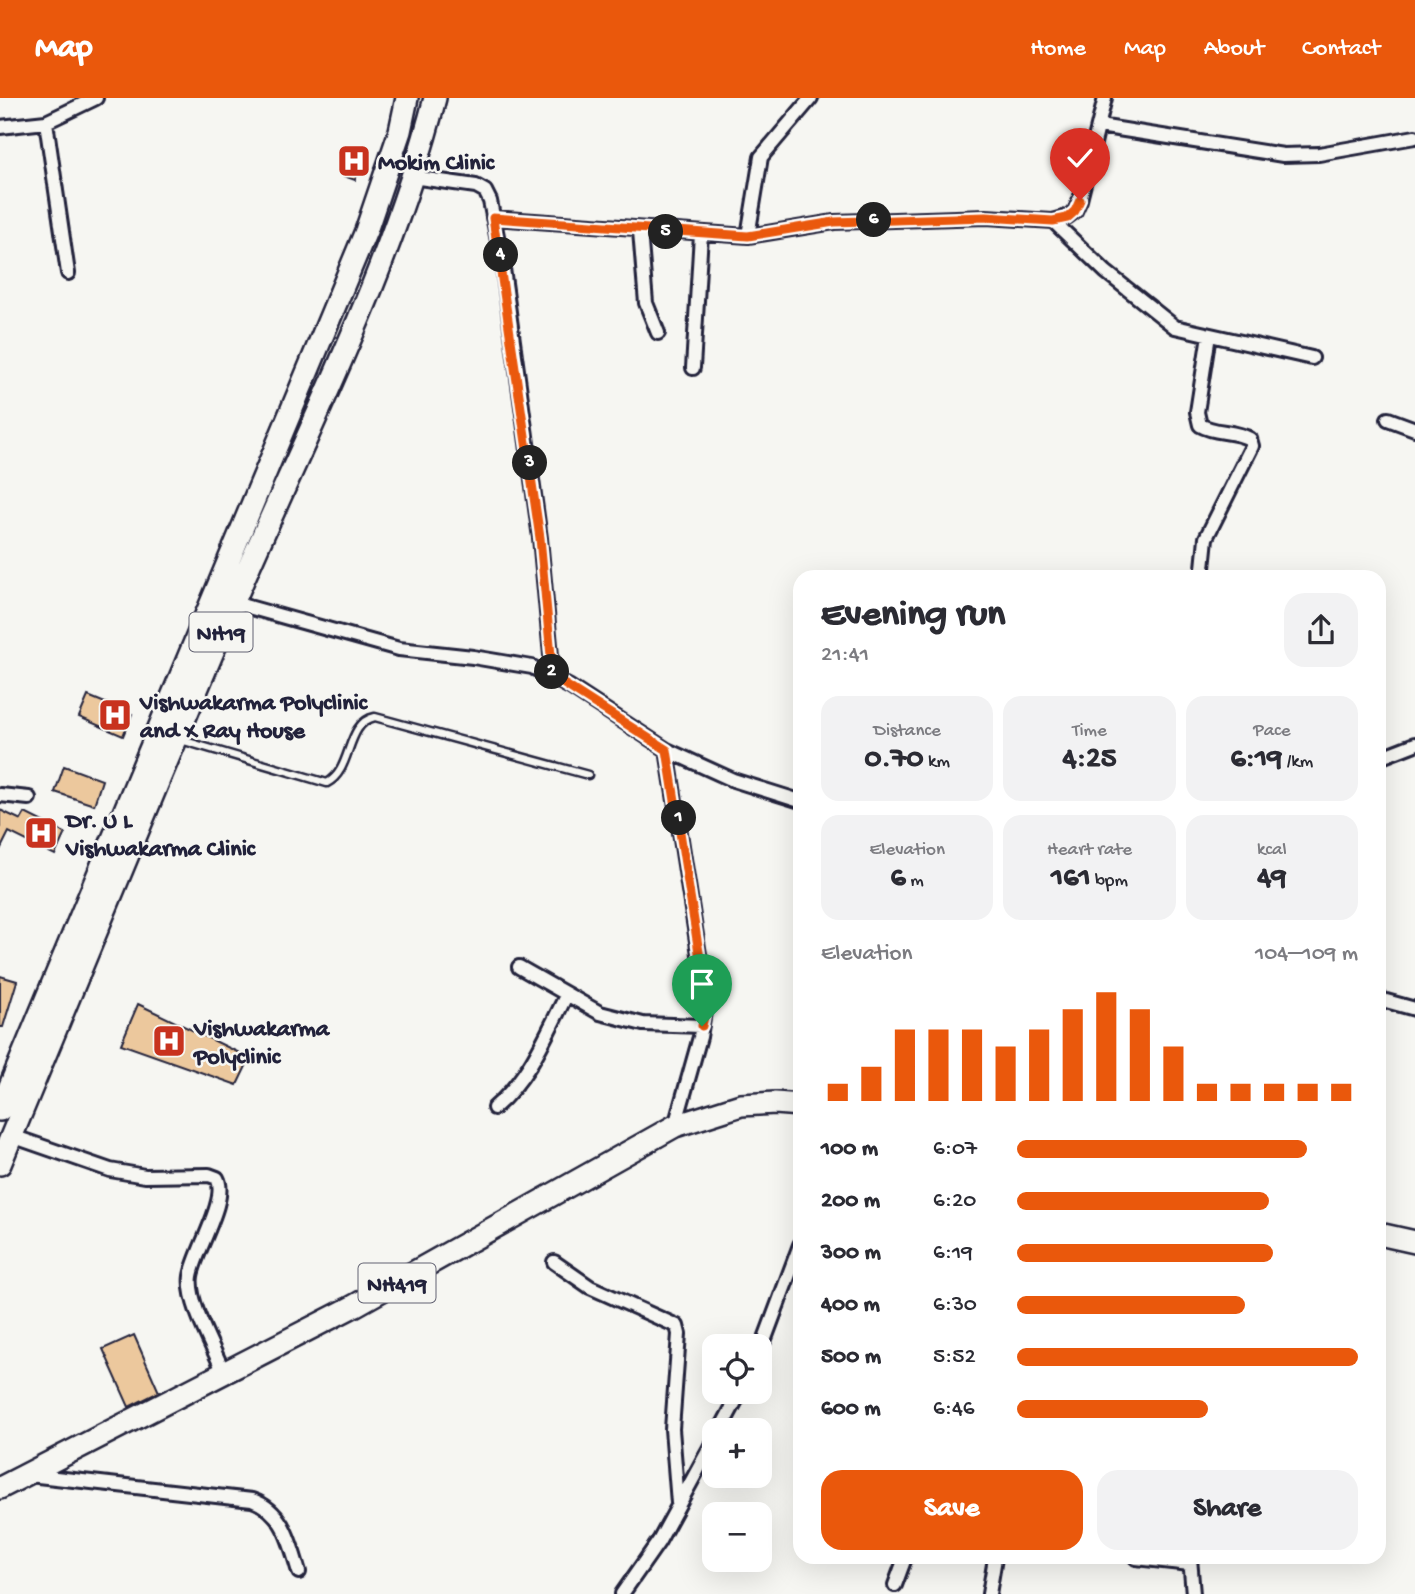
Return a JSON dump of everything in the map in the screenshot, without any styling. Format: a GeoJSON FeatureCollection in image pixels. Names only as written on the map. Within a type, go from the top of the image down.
{"type":"FeatureCollection","features":[{"type":"Feature","properties":{"kind":"highway","name":"NH19"},"geometry":{"type":"LineString","coordinates":[[0,1110],[361,243],[400,131],[407,98]]}},
{"type":"Feature","properties":{"kind":"highway","name":"NH19"},"geometry":{"type":"LineString","coordinates":[[0,1164],[234,603],[353,335],[412,177],[435,98]]}},
{"type":"Feature","properties":{"kind":"highway","name":"NH419"},"geometry":{"type":"LineString","coordinates":[[0,1488],[467,1245],[675,1126],[741,1105],[793,1104]]}},
{"type":"Feature","properties":{"kind":"highway"},"geometry":{"type":"LineString","coordinates":[[1386,1236],[1415,1242]]}},
{"type":"Feature","properties":{"kind":"street"},"geometry":{"type":"LineString","coordinates":[[0,127],[46,122],[96,98]]}},
{"type":"Feature","properties":{"kind":"street"},"geometry":{"type":"LineString","coordinates":[[748,236],[761,157],[811,98]]}},
{"type":"Feature","properties":{"kind":"street"},"geometry":{"type":"LineString","coordinates":[[493,218],[640,231],[748,236],[834,222],[986,217],[1053,221],[1067,218],[1075,211],[1080,200],[1105,98]]}},
{"type":"Feature","properties":{"kind":"street"},"geometry":{"type":"LineString","coordinates":[[46,122],[68,273]]}},
{"type":"Feature","properties":{"kind":"street"},"geometry":{"type":"LineString","coordinates":[[1099,126],[1283,155],[1319,154],[1415,137]]}},
{"type":"Feature","properties":{"kind":"street"},"geometry":{"type":"LineString","coordinates":[[412,177],[476,186],[485,191],[493,218],[540,538],[553,677]]}},
{"type":"Feature","properties":{"kind":"street"},"geometry":{"type":"LineString","coordinates":[[1053,221],[1106,272],[1175,327],[1312,358]]}},
{"type":"Feature","properties":{"kind":"street"},"geometry":{"type":"LineString","coordinates":[[640,231],[646,303],[658,333]]}},
{"type":"Feature","properties":{"kind":"street"},"geometry":{"type":"LineString","coordinates":[[694,368],[701,233]]}},
{"type":"Feature","properties":{"kind":"street"},"geometry":{"type":"LineString","coordinates":[[1203,570],[1206,538],[1252,446],[1250,439],[1242,434],[1208,429],[1200,425],[1197,412],[1209,335]]}},
{"type":"Feature","properties":{"kind":"street"},"geometry":{"type":"LineString","coordinates":[[1388,419],[1415,429]]}},
{"type":"Feature","properties":{"kind":"street"},"geometry":{"type":"LineString","coordinates":[[234,603],[399,649],[513,663],[553,677],[667,750],[733,780],[793,799]]}},
{"type":"Feature","properties":{"kind":"street"},"geometry":{"type":"LineString","coordinates":[[1386,755],[1415,744]]}},
{"type":"Feature","properties":{"kind":"street"},"geometry":{"type":"LineString","coordinates":[[667,750],[704,984],[705,1011],[675,1126]]}},
{"type":"Feature","properties":{"kind":"street"},"geometry":{"type":"LineString","coordinates":[[0,795],[29,798]]}},
{"type":"Feature","properties":{"kind":"street"},"geometry":{"type":"LineString","coordinates":[[519,967],[566,996],[625,1021],[702,1026]]}},
{"type":"Feature","properties":{"kind":"street"},"geometry":{"type":"LineString","coordinates":[[494,1108],[512,1092],[528,1069],[566,996]]}},
{"type":"Feature","properties":{"kind":"street"},"geometry":{"type":"LineString","coordinates":[[1386,1001],[1415,1009]]}},
{"type":"Feature","properties":{"kind":"street"},"geometry":{"type":"LineString","coordinates":[[12,1136],[110,1170],[145,1176],[209,1175],[217,1178],[221,1192],[191,1275],[191,1291],[225,1373]]}},
{"type":"Feature","properties":{"kind":"street"},"geometry":{"type":"LineString","coordinates":[[554,1262],[590,1287],[677,1326],[679,1334],[672,1429],[678,1503]]}},
{"type":"Feature","properties":{"kind":"street"},"geometry":{"type":"LineString","coordinates":[[767,1334],[793,1264]]}},
{"type":"Feature","properties":{"kind":"street"},"geometry":{"type":"LineString","coordinates":[[626,1592],[654,1550],[702,1461]]}},
{"type":"Feature","properties":{"kind":"street"},"geometry":{"type":"LineString","coordinates":[[25,1475],[252,1500],[265,1504],[280,1519],[299,1572]]}},
{"type":"Feature","properties":{"kind":"street"},"geometry":{"type":"LineString","coordinates":[[895,1585],[903,1564]]}},
{"type":"Feature","properties":{"kind":"street"},"geometry":{"type":"LineString","coordinates":[[989,1594],[994,1564]]}},
{"type":"Feature","properties":{"kind":"street"},"geometry":{"type":"LineString","coordinates":[[1190,1564],[1193,1594]]}},
{"type":"Feature","properties":{"kind":"lane"},"geometry":{"type":"LineString","coordinates":[[177,739],[327,783],[339,773],[359,726],[366,719],[375,717],[589,775]]}},
{"type":"Feature","properties":{"kind":"building"},"geometry":{"type":"Polygon","coordinates":[[[352,147],[366,153],[355,180],[341,175],[352,147]]]}},
{"type":"Feature","properties":{"kind":"building"},"geometry":{"type":"Polygon","coordinates":[[[88,696],[132,714],[123,736],[79,717],[88,696]]]}},
{"type":"Feature","properties":{"kind":"building"},"geometry":{"type":"Polygon","coordinates":[[[64,766],[102,780],[94,805],[55,792],[64,766]]]}},
{"type":"Feature","properties":{"kind":"building"},"geometry":{"type":"Polygon","coordinates":[[[0,810],[21,820],[25,813],[65,833],[55,855],[9,832],[0,850],[0,810]]]}},
{"type":"Feature","properties":{"kind":"building"},"geometry":{"type":"Polygon","coordinates":[[[0,976],[17,981],[3,1027],[0,1027],[0,976]]]}},
{"type":"Feature","properties":{"kind":"building"},"geometry":{"type":"Polygon","coordinates":[[[138,1004],[250,1058],[237,1085],[121,1044],[138,1004]]]}},
{"type":"Feature","properties":{"kind":"building"},"geometry":{"type":"Polygon","coordinates":[[[134,1335],[159,1392],[129,1407],[103,1349],[134,1335]]]}},
{"type":"Feature","properties":{"kind":"place","name":"Mokim Clinic"},"geometry":{"type":"Point","coordinates":[354,161]}},
{"type":"Feature","properties":{"kind":"place","name":"Vishwakarma Polyclinic and X Ray House"},"geometry":{"type":"Point","coordinates":[115,715]}},
{"type":"Feature","properties":{"kind":"place","name":"Dr. U L Vishwakarma Clinic"},"geometry":{"type":"Point","coordinates":[41,833]}},
{"type":"Feature","properties":{"kind":"place","name":"Vishwakarma Polyclinic"},"geometry":{"type":"Point","coordinates":[169,1041]}},
{"type":"Feature","properties":{"kind":"route"},"geometry":{"type":"LineString","coordinates":[[702,1026],[706,999],[667,750],[553,677],[540,538],[502,261],[493,218],[640,231],[748,236],[834,222],[986,217],[1053,221],[1067,218],[1075,211],[1080,200]]}}]}
